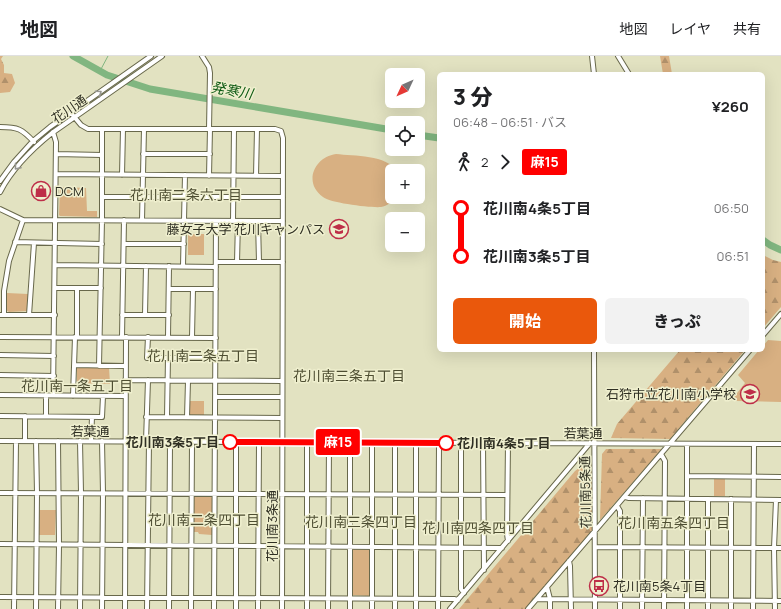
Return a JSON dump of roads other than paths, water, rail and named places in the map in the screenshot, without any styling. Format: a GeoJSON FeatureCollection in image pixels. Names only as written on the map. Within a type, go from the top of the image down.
{"type":"FeatureCollection","features":[{"type":"Feature","properties":{"kind":"street","name":"花川通"},"geometry":{"type":"LineString","coordinates":[[0,181],[14,162],[33,141],[50,127],[151,56]]}},
{"type":"Feature","properties":{"kind":"street","name":"花川通"},"geometry":{"type":"LineString","coordinates":[[0,192],[18,166],[37,145],[53,132],[162,56]]}},
{"type":"Feature","properties":{"kind":"street"},"geometry":{"type":"LineString","coordinates":[[202,56],[209,68],[209,176]]}},
{"type":"Feature","properties":{"kind":"street"},"geometry":{"type":"LineString","coordinates":[[592,56],[594,72]]}},
{"type":"Feature","properties":{"kind":"street"},"geometry":{"type":"LineString","coordinates":[[618,56],[628,72]]}},
{"type":"Feature","properties":{"kind":"street"},"geometry":{"type":"LineString","coordinates":[[71,113],[84,127],[88,129],[257,129],[256,176]]}},
{"type":"Feature","properties":{"kind":"street"},"geometry":{"type":"LineString","coordinates":[[0,127],[20,129],[37,145]]}},
{"type":"Feature","properties":{"kind":"street"},"geometry":{"type":"LineString","coordinates":[[100,366],[102,129]]}},
{"type":"Feature","properties":{"kind":"street"},"geometry":{"type":"LineString","coordinates":[[122,175],[123,129]]}},
{"type":"Feature","properties":{"kind":"street"},"geometry":{"type":"LineString","coordinates":[[142,220],[144,129]]}},
{"type":"Feature","properties":{"kind":"street"},"geometry":{"type":"LineString","coordinates":[[234,129],[233,197],[237,262]]}},
{"type":"Feature","properties":{"kind":"street","name":"花川南3条通"},"geometry":{"type":"LineString","coordinates":[[257,129],[275,129],[280,131],[283,138],[282,609]]}},
{"type":"Feature","properties":{"kind":"street"},"geometry":{"type":"LineString","coordinates":[[53,132],[56,142],[54,395]]}},
{"type":"Feature","properties":{"kind":"street"},"geometry":{"type":"LineString","coordinates":[[56,154],[102,155]]}},
{"type":"Feature","properties":{"kind":"street"},"geometry":{"type":"LineString","coordinates":[[143,154],[210,154]]}},
{"type":"Feature","properties":{"kind":"street"},"geometry":{"type":"LineString","coordinates":[[56,174],[283,176]]}},
{"type":"Feature","properties":{"kind":"street"},"geometry":{"type":"LineString","coordinates":[[183,266],[185,176]]}},
{"type":"Feature","properties":{"kind":"street"},"geometry":{"type":"LineString","coordinates":[[102,197],[283,196]]}},
{"type":"Feature","properties":{"kind":"street"},"geometry":{"type":"LineString","coordinates":[[0,209],[23,220],[283,221]]}},
{"type":"Feature","properties":{"kind":"street"},"geometry":{"type":"LineString","coordinates":[[23,220],[9,261],[2,315],[55,315]]}},
{"type":"Feature","properties":{"kind":"street"},"geometry":{"type":"LineString","coordinates":[[124,220],[122,315],[126,366],[125,609]]}},
{"type":"Feature","properties":{"kind":"street"},"geometry":{"type":"LineString","coordinates":[[214,609],[216,221]]}},
{"type":"Feature","properties":{"kind":"street"},"geometry":{"type":"LineString","coordinates":[[258,221],[259,262]]}},
{"type":"Feature","properties":{"kind":"street"},"geometry":{"type":"LineString","coordinates":[[15,242],[102,244]]}},
{"type":"Feature","properties":{"kind":"street"},"geometry":{"type":"LineString","coordinates":[[29,315],[34,243]]}},
{"type":"Feature","properties":{"kind":"street"},"geometry":{"type":"LineString","coordinates":[[124,244],[184,244]]}},
{"type":"Feature","properties":{"kind":"street"},"geometry":{"type":"LineString","coordinates":[[55,265],[183,266],[237,262],[283,262]]}},
{"type":"Feature","properties":{"kind":"street"},"geometry":{"type":"LineString","coordinates":[[145,315],[146,266]]}},
{"type":"Feature","properties":{"kind":"street"},"geometry":{"type":"LineString","coordinates":[[168,337],[169,266]]}},
{"type":"Feature","properties":{"kind":"street"},"geometry":{"type":"LineString","coordinates":[[55,288],[101,288]]}},
{"type":"Feature","properties":{"kind":"street"},"geometry":{"type":"LineString","coordinates":[[73,396],[77,288]]}},
{"type":"Feature","properties":{"kind":"street"},"geometry":{"type":"LineString","coordinates":[[169,289],[216,289]]}},
{"type":"Feature","properties":{"kind":"street"},"geometry":{"type":"LineString","coordinates":[[192,337],[193,289]]}},
{"type":"Feature","properties":{"kind":"street"},"geometry":{"type":"LineString","coordinates":[[765,333],[781,314]]}},
{"type":"Feature","properties":{"kind":"street"},"geometry":{"type":"LineString","coordinates":[[122,315],[169,315]]}},
{"type":"Feature","properties":{"kind":"street"},"geometry":{"type":"LineString","coordinates":[[0,337],[216,338]]}},
{"type":"Feature","properties":{"kind":"street"},"geometry":{"type":"LineString","coordinates":[[148,337],[147,358],[216,358]]}},
{"type":"Feature","properties":{"kind":"street","name":"花川南5条通"},"geometry":{"type":"LineString","coordinates":[[594,352],[592,443],[596,529],[595,609]]}},
{"type":"Feature","properties":{"kind":"street"},"geometry":{"type":"LineString","coordinates":[[528,609],[748,352]]}},
{"type":"Feature","properties":{"kind":"street"},"geometry":{"type":"LineString","coordinates":[[0,356],[54,356]]}},
{"type":"Feature","properties":{"kind":"street"},"geometry":{"type":"LineString","coordinates":[[167,417],[168,358]]}},
{"type":"Feature","properties":{"kind":"street"},"geometry":{"type":"LineString","coordinates":[[75,365],[126,366]]}},
{"type":"Feature","properties":{"kind":"street"},"geometry":{"type":"LineString","coordinates":[[0,375],[54,376]]}},
{"type":"Feature","properties":{"kind":"street"},"geometry":{"type":"LineString","coordinates":[[126,380],[282,381]]}},
{"type":"Feature","properties":{"kind":"street"},"geometry":{"type":"LineString","coordinates":[[147,609],[148,493],[146,417],[148,380]]}},
{"type":"Feature","properties":{"kind":"street"},"geometry":{"type":"LineString","coordinates":[[187,417],[188,381]]}},
{"type":"Feature","properties":{"kind":"street"},"geometry":{"type":"LineString","coordinates":[[0,395],[125,396]]}},
{"type":"Feature","properties":{"kind":"street"},"geometry":{"type":"LineString","coordinates":[[46,395],[46,416]]}},
{"type":"Feature","properties":{"kind":"street"},"geometry":{"type":"LineString","coordinates":[[0,416],[102,417],[102,396]]}},
{"type":"Feature","properties":{"kind":"street"},"geometry":{"type":"LineString","coordinates":[[216,397],[282,397]]}},
{"type":"Feature","properties":{"kind":"street"},"geometry":{"type":"LineString","coordinates":[[25,416],[25,441]]}},
{"type":"Feature","properties":{"kind":"street"},"geometry":{"type":"LineString","coordinates":[[91,441],[92,417]]}},
{"type":"Feature","properties":{"kind":"street"},"geometry":{"type":"LineString","coordinates":[[146,417],[282,418]]}},
{"type":"Feature","properties":{"kind":"street","name":"若葉通"},"geometry":{"type":"LineString","coordinates":[[0,441],[781,444]]}},
{"type":"Feature","properties":{"kind":"street"},"geometry":{"type":"LineString","coordinates":[[14,609],[16,441]]}},
{"type":"Feature","properties":{"kind":"street"},"geometry":{"type":"LineString","coordinates":[[36,441],[36,609]]}},
{"type":"Feature","properties":{"kind":"street"},"geometry":{"type":"LineString","coordinates":[[58,441],[58,609]]}},
{"type":"Feature","properties":{"kind":"street"},"geometry":{"type":"LineString","coordinates":[[80,441],[80,609]]}},
{"type":"Feature","properties":{"kind":"street"},"geometry":{"type":"LineString","coordinates":[[102,441],[102,609]]}},
{"type":"Feature","properties":{"kind":"street"},"geometry":{"type":"LineString","coordinates":[[169,609],[170,442]]}},
{"type":"Feature","properties":{"kind":"street"},"geometry":{"type":"LineString","coordinates":[[191,609],[192,442]]}},
{"type":"Feature","properties":{"kind":"street"},"geometry":{"type":"LineString","coordinates":[[236,442],[236,609]]}},
{"type":"Feature","properties":{"kind":"street"},"geometry":{"type":"LineString","coordinates":[[258,609],[259,442]]}},
{"type":"Feature","properties":{"kind":"street"},"geometry":{"type":"LineString","coordinates":[[307,442],[307,609]]}},
{"type":"Feature","properties":{"kind":"street"},"geometry":{"type":"LineString","coordinates":[[328,609],[327,546],[329,442]]}},
{"type":"Feature","properties":{"kind":"street"},"geometry":{"type":"LineString","coordinates":[[350,442],[350,609]]}},
{"type":"Feature","properties":{"kind":"street"},"geometry":{"type":"LineString","coordinates":[[372,442],[372,609]]}},
{"type":"Feature","properties":{"kind":"street"},"geometry":{"type":"LineString","coordinates":[[395,442],[395,609]]}},
{"type":"Feature","properties":{"kind":"street"},"geometry":{"type":"LineString","coordinates":[[416,443],[416,609]]}},
{"type":"Feature","properties":{"kind":"street"},"geometry":{"type":"LineString","coordinates":[[438,609],[439,443]]}},
{"type":"Feature","properties":{"kind":"street"},"geometry":{"type":"LineString","coordinates":[[461,443],[461,589],[464,593]]}},
{"type":"Feature","properties":{"kind":"street"},"geometry":{"type":"LineString","coordinates":[[483,443],[484,570]]}},
{"type":"Feature","properties":{"kind":"street"},"geometry":{"type":"LineString","coordinates":[[508,443],[508,540]]}},
{"type":"Feature","properties":{"kind":"street"},"geometry":{"type":"LineString","coordinates":[[450,609],[592,443]]}},
{"type":"Feature","properties":{"kind":"street"},"geometry":{"type":"LineString","coordinates":[[686,609],[687,444]]}},
{"type":"Feature","properties":{"kind":"street"},"geometry":{"type":"LineString","coordinates":[[753,609],[754,444]]}},
{"type":"Feature","properties":{"kind":"street"},"geometry":{"type":"LineString","coordinates":[[661,454],[665,461],[664,609]]}},
{"type":"Feature","properties":{"kind":"street"},"geometry":{"type":"LineString","coordinates":[[687,476],[781,477]]}},
{"type":"Feature","properties":{"kind":"street"},"geometry":{"type":"LineString","coordinates":[[0,493],[507,494]]}},
{"type":"Feature","properties":{"kind":"street"},"geometry":{"type":"LineString","coordinates":[[625,497],[664,499],[781,500]]}},
{"type":"Feature","properties":{"kind":"street"},"geometry":{"type":"LineString","coordinates":[[642,609],[643,498]]}},
{"type":"Feature","properties":{"kind":"street"},"geometry":{"type":"LineString","coordinates":[[708,499],[708,609]]}},
{"type":"Feature","properties":{"kind":"street"},"geometry":{"type":"LineString","coordinates":[[731,499],[731,609]]}},
{"type":"Feature","properties":{"kind":"street"},"geometry":{"type":"LineString","coordinates":[[775,609],[774,548],[776,500]]}},
{"type":"Feature","properties":{"kind":"street"},"geometry":{"type":"LineString","coordinates":[[617,506],[620,511],[620,609]]}},
{"type":"Feature","properties":{"kind":"street"},"geometry":{"type":"LineString","coordinates":[[0,544],[502,548]]}},
{"type":"Feature","properties":{"kind":"street"},"geometry":{"type":"LineString","coordinates":[[596,547],[781,548]]}},
{"type":"Feature","properties":{"kind":"street"},"geometry":{"type":"LineString","coordinates":[[568,561],[570,566],[572,609]]}},
{"type":"Feature","properties":{"kind":"street"},"geometry":{"type":"LineString","coordinates":[[547,587],[550,599],[550,609]]}},
{"type":"Feature","properties":{"kind":"street"},"geometry":{"type":"LineString","coordinates":[[0,597],[458,600]]}},
{"type":"Feature","properties":{"kind":"street"},"geometry":{"type":"LineString","coordinates":[[537,599],[781,601]]}},
{"type":"Feature","properties":{"kind":"waterway","name":"発寒川"},"geometry":{"type":"LineString","coordinates":[[73,56],[107,75],[150,89],[385,129]]}},
{"type":"Feature","properties":{"kind":"waterway"},"geometry":{"type":"LineString","coordinates":[[100,71],[108,56]]}},
{"type":"Feature","properties":{"kind":"waterway","name":"発寒川"},"geometry":{"type":"LineString","coordinates":[[425,136],[437,138]]}},
{"type":"Feature","properties":{"kind":"waterway","name":"発寒川"},"geometry":{"type":"LineString","coordinates":[[765,241],[781,250]]}},
{"type":"Feature","properties":{"kind":"place","name":"DCM"},"geometry":{"type":"Point","coordinates":[41,191]}},
{"type":"Feature","properties":{"kind":"place","name":"藤女子大学 花川キャンパス"},"geometry":{"type":"Point","coordinates":[339,229]}},
{"type":"Feature","properties":{"kind":"place","name":"石狩市立花川南小学校"},"geometry":{"type":"Point","coordinates":[750,394]}},
{"type":"Feature","properties":{"kind":"place","name":"花川南3条5丁目"},"geometry":{"type":"Point","coordinates":[230,442]}},
{"type":"Feature","properties":{"kind":"place","name":"花川南4条5丁目"},"geometry":{"type":"Point","coordinates":[446,443]}},
{"type":"Feature","properties":{"kind":"place","name":"花川南5条4丁目"},"geometry":{"type":"Point","coordinates":[599,586]}},
{"type":"Feature","properties":{"kind":"district","name":"花川南二条六丁目"},"geometry":{"type":"Point","coordinates":[186,194]}},
{"type":"Feature","properties":{"kind":"district","name":"花川南二条五丁目"},"geometry":{"type":"Point","coordinates":[203,355]}},
{"type":"Feature","properties":{"kind":"district","name":"花川南三条五丁目"},"geometry":{"type":"Point","coordinates":[349,375]}},
{"type":"Feature","properties":{"kind":"district","name":"花川南一条五丁目"},"geometry":{"type":"Point","coordinates":[77,385]}},
{"type":"Feature","properties":{"kind":"district","name":"花川南二条四丁目"},"geometry":{"type":"Point","coordinates":[204,519]}},
{"type":"Feature","properties":{"kind":"district","name":"花川南三条四丁目"},"geometry":{"type":"Point","coordinates":[361,521]}},
{"type":"Feature","properties":{"kind":"district","name":"花川南五条四丁目"},"geometry":{"type":"Point","coordinates":[674,522]}},
{"type":"Feature","properties":{"kind":"district","name":"花川南四条四丁目"},"geometry":{"type":"Point","coordinates":[478,527]}}]}
